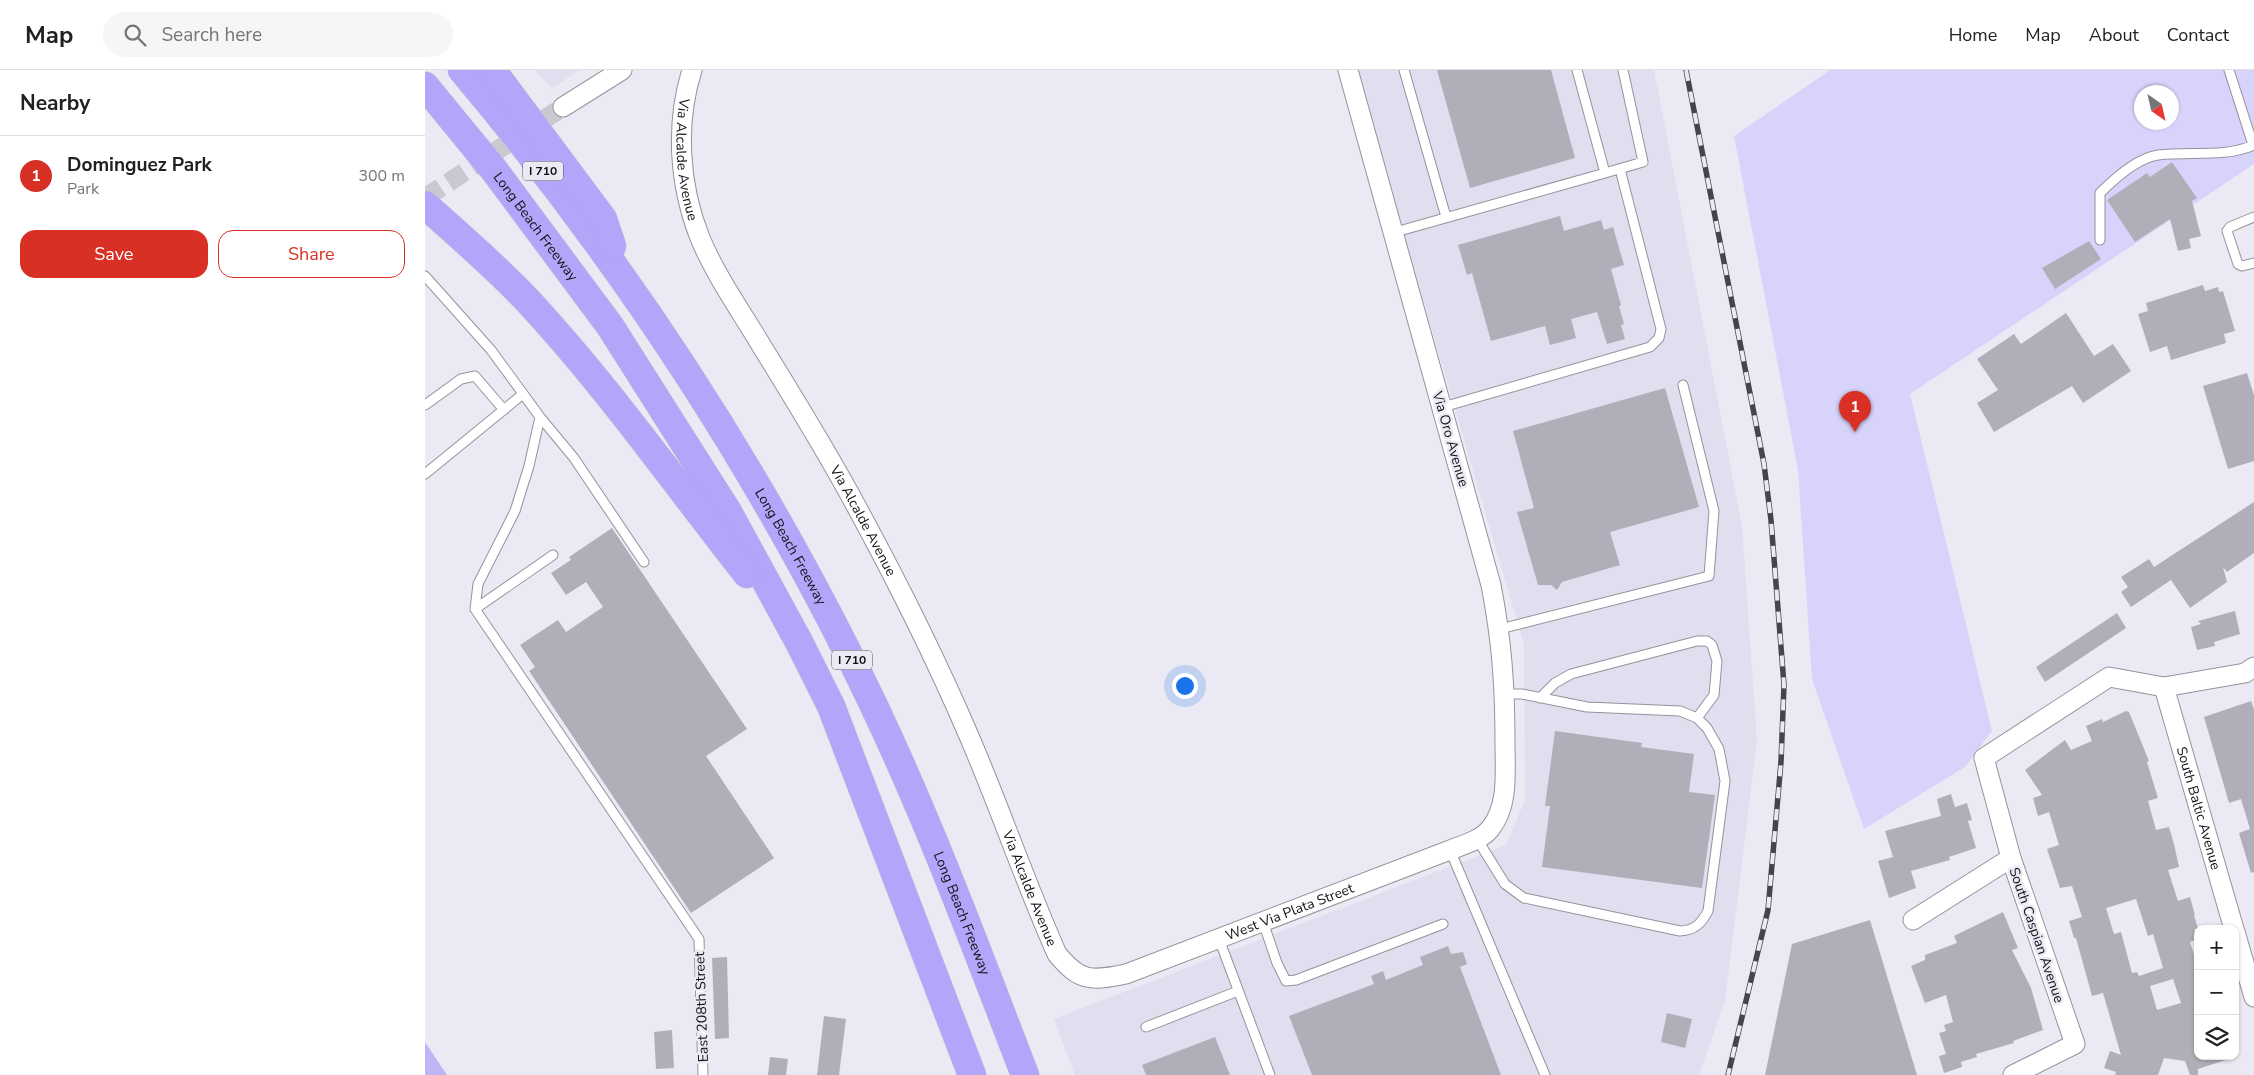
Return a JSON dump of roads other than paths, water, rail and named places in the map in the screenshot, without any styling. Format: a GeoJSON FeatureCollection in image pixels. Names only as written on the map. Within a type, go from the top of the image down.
{"type":"FeatureCollection","features":[{"type":"Feature","properties":{"kind":"highway","name":"Long Beach Freeway"},"geometry":{"type":"LineString","coordinates":[[463,70],[505,121],[621,274],[734,448],[798,557],[848,652],[939,851],[1025,1075]]}},
{"type":"Feature","properties":{"kind":"highway"},"geometry":{"type":"LineString","coordinates":[[492,70],[603,219],[621,274]]}},
{"type":"Feature","properties":{"kind":"highway","name":"Long Beach Freeway"},"geometry":{"type":"LineString","coordinates":[[425,86],[494,170],[609,326],[727,512],[799,642],[831,706],[972,1075]]}},
{"type":"Feature","properties":{"kind":"highway"},"geometry":{"type":"LineString","coordinates":[[425,205],[480,254],[528,301],[578,358],[799,642]]}},
{"type":"Feature","properties":{"kind":"street"},"geometry":{"type":"LineString","coordinates":[[563,107],[622,70]]}},
{"type":"Feature","properties":{"kind":"street","name":"Via Alcalde Avenue"},"geometry":{"type":"LineString","coordinates":[[692,70],[682,118],[682,156],[687,195],[700,238],[721,279],[855,503],[908,606],[968,733],[1057,954],[1070,970]]}},
{"type":"Feature","properties":{"kind":"street","name":"Via Oro Avenue"},"geometry":{"type":"LineString","coordinates":[[1347,70],[1443,407],[1491,585],[1500,629],[1505,694],[1505,791],[1499,815]]}},
{"type":"Feature","properties":{"kind":"street"},"geometry":{"type":"LineString","coordinates":[[2163,687],[2245,673],[2254,667]]}},
{"type":"Feature","properties":{"kind":"street","name":"South Caspian Avenue"},"geometry":{"type":"LineString","coordinates":[[2013,1075],[2075,1044],[2011,858],[1984,758],[2109,677],[2163,687]]}},
{"type":"Feature","properties":{"kind":"street","name":"South Baltic Avenue"},"geometry":{"type":"LineString","coordinates":[[2163,687],[2233,925]]}},
{"type":"Feature","properties":{"kind":"street","name":"West Via Plata Street"},"geometry":{"type":"LineString","coordinates":[[1070,970],[1084,977],[1109,977],[1126,974],[1477,839],[1489,830],[1499,815]]}},
{"type":"Feature","properties":{"kind":"street"},"geometry":{"type":"LineString","coordinates":[[1913,920],[2011,858]]}},
{"type":"Feature","properties":{"kind":"street"},"geometry":{"type":"LineString","coordinates":[[2239,946],[2254,997]]}},
{"type":"Feature","properties":{"kind":"lane"},"geometry":{"type":"LineString","coordinates":[[1404,70],[1446,217]]}},
{"type":"Feature","properties":{"kind":"lane"},"geometry":{"type":"LineString","coordinates":[[1577,70],[1605,173]]}},
{"type":"Feature","properties":{"kind":"lane"},"geometry":{"type":"LineString","coordinates":[[1392,233],[1643,162],[1623,70]]}},
{"type":"Feature","properties":{"kind":"lane"},"geometry":{"type":"LineString","coordinates":[[2100,240],[2100,193],[2141,161],[2157,156],[2239,151],[2253,145],[2229,70]]}},
{"type":"Feature","properties":{"kind":"lane"},"geometry":{"type":"LineString","coordinates":[[1443,407],[1650,347],[1659,338],[1661,329],[1620,169]]}},
{"type":"Feature","properties":{"kind":"lane"},"geometry":{"type":"LineString","coordinates":[[2254,217],[2230,226],[2227,231],[2238,264],[2242,266],[2254,262]]}},
{"type":"Feature","properties":{"kind":"lane"},"geometry":{"type":"LineString","coordinates":[[425,276],[491,350],[573,458],[644,562]]}},
{"type":"Feature","properties":{"kind":"lane"},"geometry":{"type":"LineString","coordinates":[[425,405],[461,379],[475,376],[504,410]]}},
{"type":"Feature","properties":{"kind":"lane"},"geometry":{"type":"LineString","coordinates":[[1500,629],[1709,576],[1714,511],[1683,385]]}},
{"type":"Feature","properties":{"kind":"lane"},"geometry":{"type":"LineString","coordinates":[[427,469],[523,394]]}},
{"type":"Feature","properties":{"kind":"lane"},"geometry":{"type":"LineString","coordinates":[[475,609],[478,584],[515,511],[529,466],[540,417]]}},
{"type":"Feature","properties":{"kind":"lane"},"geometry":{"type":"LineString","coordinates":[[475,609],[553,554]]}},
{"type":"Feature","properties":{"kind":"lane","name":"East 208th Street"},"geometry":{"type":"LineString","coordinates":[[475,609],[699,939],[703,1075]]}},
{"type":"Feature","properties":{"kind":"lane"},"geometry":{"type":"LineString","coordinates":[[1540,698],[1555,683],[1571,674],[1697,641],[1707,641],[1712,645],[1717,661],[1715,694],[1697,718]]}},
{"type":"Feature","properties":{"kind":"lane"},"geometry":{"type":"LineString","coordinates":[[1477,839],[1505,884],[1523,898],[1681,931],[1691,930],[1702,923],[1711,897],[1725,781],[1719,749],[1707,728],[1697,718],[1680,710],[1587,707],[1540,698],[1505,694]]}},
{"type":"Feature","properties":{"kind":"lane"},"geometry":{"type":"LineString","coordinates":[[1450,850],[1545,1075]]}},
{"type":"Feature","properties":{"kind":"lane"},"geometry":{"type":"LineString","coordinates":[[1263,922],[1285,981],[1296,980],[1443,924]]}},
{"type":"Feature","properties":{"kind":"lane"},"geometry":{"type":"LineString","coordinates":[[1219,939],[1270,1075]]}},
{"type":"Feature","properties":{"kind":"lane"},"geometry":{"type":"LineString","coordinates":[[1146,1027],[1238,991]]}},
{"type":"Feature","properties":{"kind":"tunnel"},"geometry":{"type":"LineString","coordinates":[[425,198],[563,107]]}},
{"type":"Feature","properties":{"kind":"railway"},"geometry":{"type":"LineString","coordinates":[[1686,70],[1764,464],[1771,520],[1784,685],[1781,762],[1768,910],[1728,1075]]}},
{"type":"Feature","properties":{"kind":"place","name":"Dominguez Park"},"geometry":{"type":"Point","coordinates":[1855,432]}}]}
